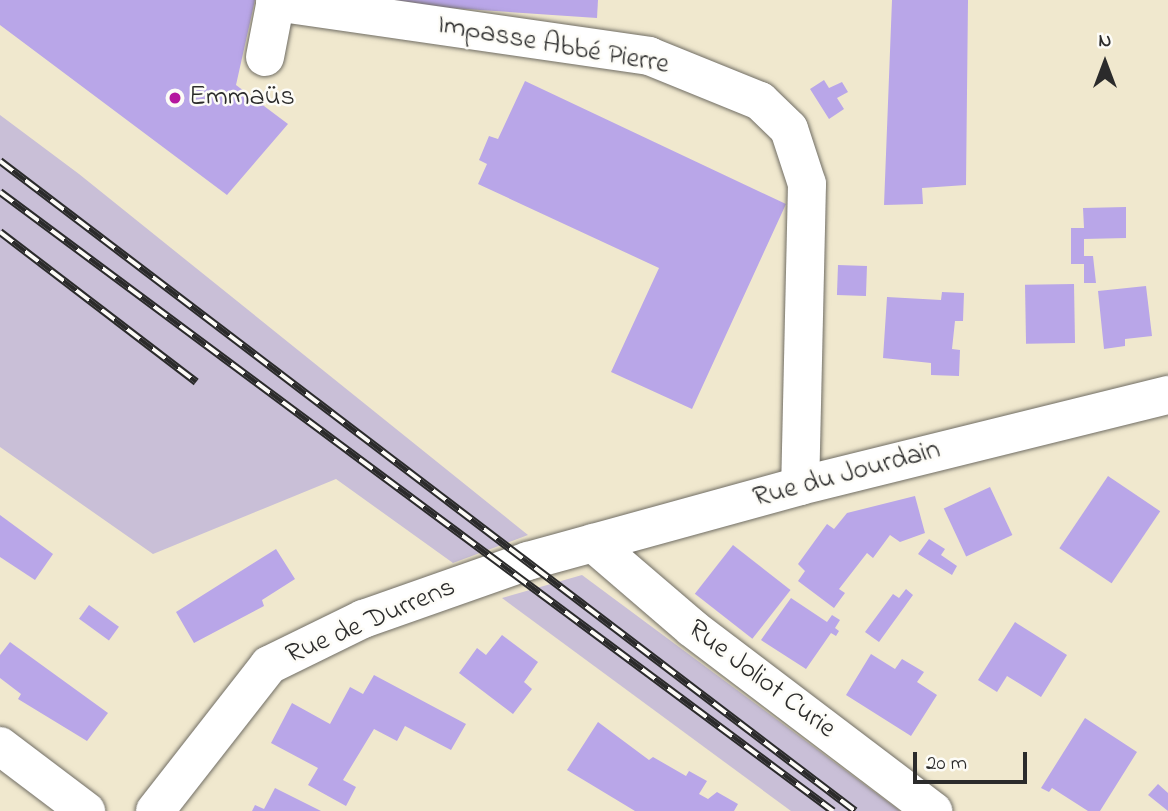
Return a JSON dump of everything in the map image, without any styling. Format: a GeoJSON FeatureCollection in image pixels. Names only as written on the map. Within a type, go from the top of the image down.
{"type":"FeatureCollection","features":[{"type":"Feature","properties":{"kind":"street"},"geometry":{"type":"LineString","coordinates":[[265,57],[276,1]]}},
{"type":"Feature","properties":{"kind":"street","name":"Impasse Abbé Pierre"},"geometry":{"type":"LineString","coordinates":[[276,1],[649,56],[760,101],[789,129],[807,184],[800,486]]}},
{"type":"Feature","properties":{"kind":"street","name":"Rue du Jourdain"},"geometry":{"type":"LineString","coordinates":[[528,561],[800,486],[1168,395]]}},
{"type":"Feature","properties":{"kind":"street","name":"Rue Joliot Curie"},"geometry":{"type":"LineString","coordinates":[[593,543],[692,628],[933,811]]}},
{"type":"Feature","properties":{"kind":"street","name":"Rue de Durrens"},"geometry":{"type":"LineString","coordinates":[[155,811],[270,665],[363,619],[528,561]]}},
{"type":"Feature","properties":{"kind":"street"},"geometry":{"type":"LineString","coordinates":[[0,746],[86,811]]}},
{"type":"Feature","properties":{"kind":"shaded area"},"geometry":{"type":"Polygon","coordinates":[[[0,115],[79,174],[528,535],[453,563],[336,479],[153,554],[0,447],[0,115]]]}},
{"type":"Feature","properties":{"kind":"shaded area"},"geometry":{"type":"Polygon","coordinates":[[[582,575],[900,811],[791,811],[502,598],[582,575]]]}},
{"type":"Feature","properties":{"kind":"building","name":"Emmaüs"},"geometry":{"type":"Polygon","coordinates":[[[0,0],[255,0],[236,85],[288,124],[227,195],[0,25],[0,0]]]}},
{"type":"Feature","properties":{"kind":"building"},"geometry":{"type":"Polygon","coordinates":[[[391,0],[598,0],[597,18],[391,4],[391,0]]]}},
{"type":"Feature","properties":{"kind":"building"},"geometry":{"type":"Polygon","coordinates":[[[892,0],[968,0],[966,185],[922,188],[923,204],[884,205],[892,0]]]}},
{"type":"Feature","properties":{"kind":"building"},"geometry":{"type":"Polygon","coordinates":[[[824,80],[829,88],[842,82],[848,92],[837,98],[844,109],[829,119],[810,89],[824,80]]]}},
{"type":"Feature","properties":{"kind":"building"},"geometry":{"type":"Polygon","coordinates":[[[525,81],[786,204],[692,409],[611,372],[659,268],[478,184],[487,164],[479,160],[489,136],[498,139],[525,81]]]}},
{"type":"Feature","properties":{"kind":"building"},"geometry":{"type":"Polygon","coordinates":[[[1126,207],[1126,238],[1084,239],[1084,256],[1093,256],[1096,283],[1084,283],[1084,264],[1071,264],[1071,228],[1084,228],[1083,208],[1126,207]]]}},
{"type":"Feature","properties":{"kind":"building"},"geometry":{"type":"Polygon","coordinates":[[[838,265],[867,266],[866,296],[837,295],[838,265]]]}},
{"type":"Feature","properties":{"kind":"building"},"geometry":{"type":"Polygon","coordinates":[[[1074,284],[1075,343],[1026,344],[1025,285],[1074,284]]]}},
{"type":"Feature","properties":{"kind":"building"},"geometry":{"type":"Polygon","coordinates":[[[1146,286],[1152,336],[1125,339],[1125,346],[1104,349],[1098,291],[1146,286]]]}},
{"type":"Feature","properties":{"kind":"building"},"geometry":{"type":"Polygon","coordinates":[[[942,292],[964,293],[963,321],[955,321],[952,349],[960,350],[959,376],[931,375],[931,363],[883,358],[887,297],[941,300],[942,292]]]}},
{"type":"Feature","properties":{"kind":"building"},"geometry":{"type":"Polygon","coordinates":[[[1108,476],[1160,511],[1112,583],[1059,548],[1108,476]]]}},
{"type":"Feature","properties":{"kind":"building"},"geometry":{"type":"Polygon","coordinates":[[[990,487],[1012,535],[966,557],[944,509],[990,487]]]}},
{"type":"Feature","properties":{"kind":"building"},"geometry":{"type":"Polygon","coordinates":[[[915,496],[925,533],[900,542],[890,535],[873,558],[867,553],[839,589],[845,593],[834,608],[798,581],[805,571],[798,564],[827,524],[834,529],[847,513],[915,496]]]}},
{"type":"Feature","properties":{"kind":"building"},"geometry":{"type":"Polygon","coordinates":[[[0,515],[53,554],[35,580],[0,557],[0,515]]]}},
{"type":"Feature","properties":{"kind":"building"},"geometry":{"type":"Polygon","coordinates":[[[929,539],[945,549],[941,555],[957,566],[952,575],[918,554],[929,539]]]}},
{"type":"Feature","properties":{"kind":"building"},"geometry":{"type":"Polygon","coordinates":[[[733,545],[791,590],[752,639],[695,594],[733,545]]]}},
{"type":"Feature","properties":{"kind":"building"},"geometry":{"type":"Polygon","coordinates":[[[276,549],[295,579],[262,600],[264,606],[194,643],[176,612],[276,549]]]}},
{"type":"Feature","properties":{"kind":"building"},"geometry":{"type":"Polygon","coordinates":[[[906,589],[913,595],[879,642],[865,632],[893,594],[899,598],[906,589]]]}},
{"type":"Feature","properties":{"kind":"building"},"geometry":{"type":"Polygon","coordinates":[[[791,598],[827,622],[832,615],[840,620],[835,628],[839,631],[836,636],[831,633],[806,669],[761,640],[791,598]]]}},
{"type":"Feature","properties":{"kind":"building"},"geometry":{"type":"Polygon","coordinates":[[[89,605],[119,627],[109,641],[79,619],[89,605]]]}},
{"type":"Feature","properties":{"kind":"building"},"geometry":{"type":"Polygon","coordinates":[[[1015,622],[1067,655],[1041,697],[1007,676],[997,692],[978,680],[1015,622]]]}},
{"type":"Feature","properties":{"kind":"building"},"geometry":{"type":"Polygon","coordinates":[[[502,635],[538,662],[524,682],[532,689],[513,714],[459,673],[477,648],[486,655],[502,635]]]}},
{"type":"Feature","properties":{"kind":"building"},"geometry":{"type":"Polygon","coordinates":[[[10,642],[108,713],[87,741],[18,699],[21,694],[0,678],[0,655],[10,642]]]}},
{"type":"Feature","properties":{"kind":"building"},"geometry":{"type":"Polygon","coordinates":[[[871,654],[895,669],[902,659],[924,672],[917,682],[937,695],[911,736],[846,695],[871,654]]]}},
{"type":"Feature","properties":{"kind":"building"},"geometry":{"type":"Polygon","coordinates":[[[374,675],[466,724],[451,750],[405,726],[397,741],[374,729],[343,780],[356,787],[346,806],[308,785],[318,768],[271,743],[292,703],[330,724],[350,687],[363,694],[374,675]]]}},
{"type":"Feature","properties":{"kind":"building"},"geometry":{"type":"Polygon","coordinates":[[[1085,718],[1137,752],[1100,811],[1088,811],[1052,788],[1049,792],[1041,788],[1085,718]]]}},
{"type":"Feature","properties":{"kind":"building"},"geometry":{"type":"Polygon","coordinates":[[[598,722],[649,760],[653,757],[686,776],[689,771],[707,781],[699,794],[708,799],[717,792],[738,804],[734,811],[635,811],[567,770],[598,722]]]}},
{"type":"Feature","properties":{"kind":"building"},"geometry":{"type":"Polygon","coordinates":[[[1158,784],[1168,793],[1168,811],[1148,795],[1158,784]]]}},
{"type":"Feature","properties":{"kind":"building"},"geometry":{"type":"Polygon","coordinates":[[[275,788],[321,811],[252,811],[255,805],[264,809],[275,788]]]}},
{"type":"Feature","properties":{"kind":"railway"},"geometry":{"type":"LineString","coordinates":[[0,161],[855,811]]}},
{"type":"Feature","properties":{"kind":"railway"},"geometry":{"type":"LineString","coordinates":[[0,192],[833,811]]}},
{"type":"Feature","properties":{"kind":"railway"},"geometry":{"type":"LineString","coordinates":[[0,232],[196,382]]}},
{"type":"Feature","properties":{"kind":"place","name":"Emmaüs"},"geometry":{"type":"Point","coordinates":[175,98]}}]}
